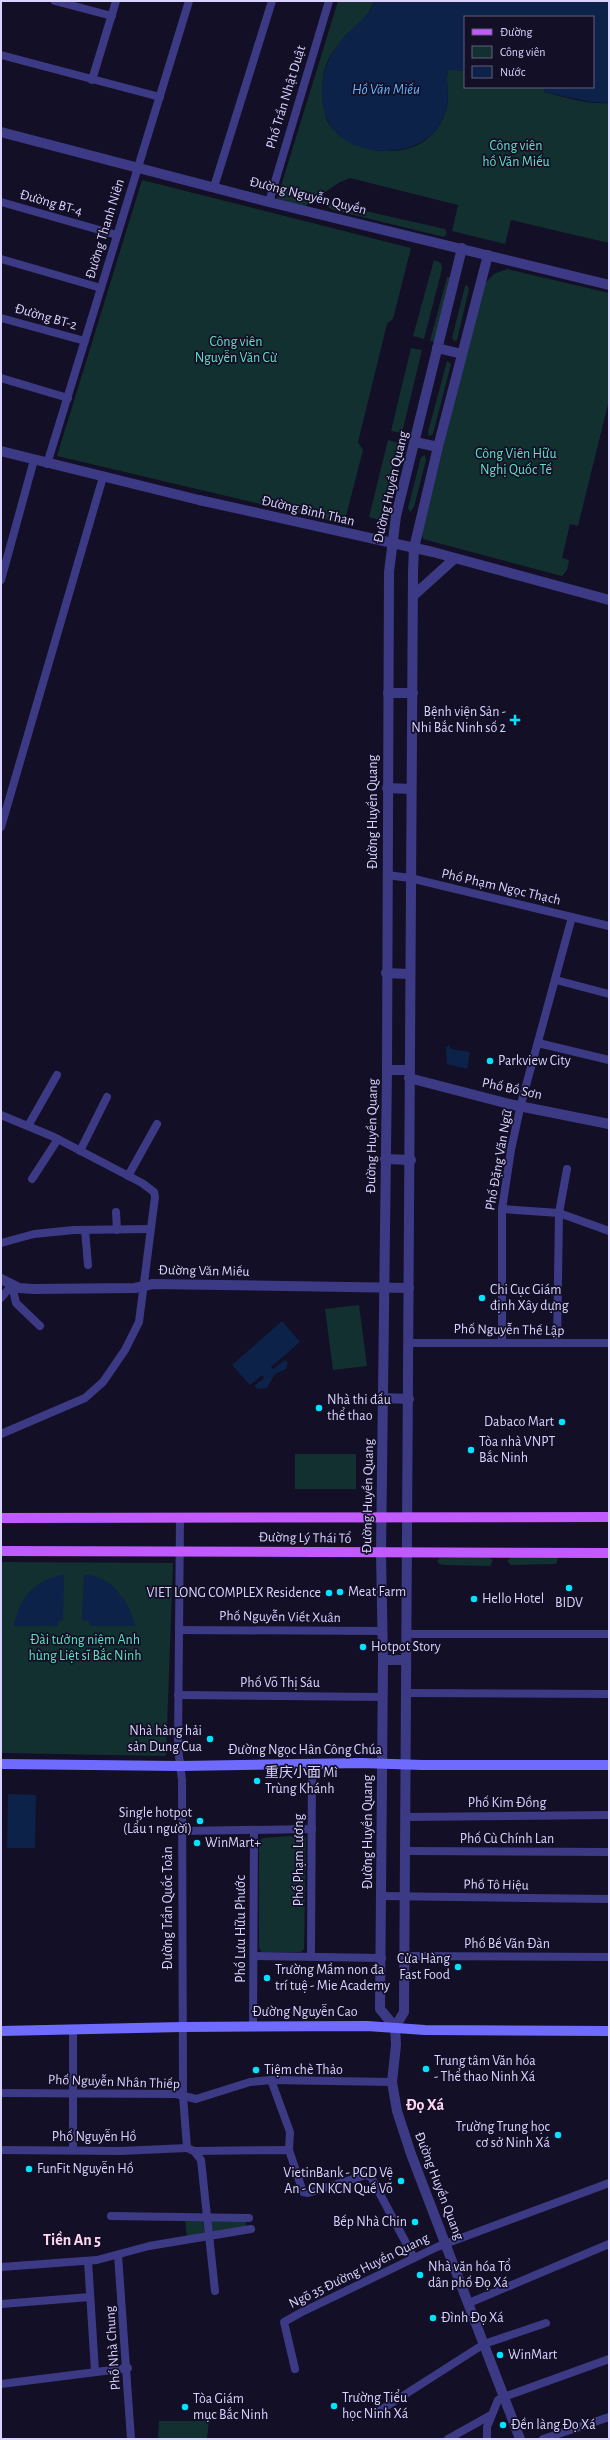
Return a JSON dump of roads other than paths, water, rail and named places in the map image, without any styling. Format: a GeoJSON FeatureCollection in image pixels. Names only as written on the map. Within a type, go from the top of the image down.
{"type":"FeatureCollection","features":[{"type":"Feature","properties":{"kind":"main road","name":"Đường Lý Thái Tổ"},"geometry":{"type":"LineString","coordinates":[[1,1518],[609,1517]]}},
{"type":"Feature","properties":{"kind":"main road","name":"Đường Lý Thái Tổ"},"geometry":{"type":"LineString","coordinates":[[1,1551],[180,1551],[407,1554],[609,1553]]}},
{"type":"Feature","properties":{"kind":"main road","name":"Đường Ngọc Hân Công Chúa"},"geometry":{"type":"LineString","coordinates":[[1,1764],[180,1766],[381,1763],[405,1765],[609,1765]]}},
{"type":"Feature","properties":{"kind":"main road","name":"Đường Nguyễn Cao"},"geometry":{"type":"LineString","coordinates":[[1,2031],[182,2027],[395,2027],[425,2030],[609,2031]]}},
{"type":"Feature","properties":{"kind":"street"},"geometry":{"type":"LineString","coordinates":[[55,1],[112,16]]}},
{"type":"Feature","properties":{"kind":"street"},"geometry":{"type":"LineString","coordinates":[[92,80],[116,1]]}},
{"type":"Feature","properties":{"kind":"street","name":"Đường Thanh Niên"},"geometry":{"type":"LineString","coordinates":[[46,464],[68,398],[189,1]]}},
{"type":"Feature","properties":{"kind":"street"},"geometry":{"type":"LineString","coordinates":[[214,187],[272,1]]}},
{"type":"Feature","properties":{"kind":"street","name":"Phố Trần Nhật Duật"},"geometry":{"type":"LineString","coordinates":[[269,202],[329,1]]}},
{"type":"Feature","properties":{"kind":"street"},"geometry":{"type":"LineString","coordinates":[[1,55],[160,97]]}},
{"type":"Feature","properties":{"kind":"street","name":"Đường Nguyễn Quyền"},"geometry":{"type":"LineString","coordinates":[[1,132],[138,166],[269,202],[609,284]]}},
{"type":"Feature","properties":{"kind":"street","name":"Đường BT-4"},"geometry":{"type":"LineString","coordinates":[[1,202],[117,235]]}},
{"type":"Feature","properties":{"kind":"street","name":"Đường Huyền Quang"},"geometry":{"type":"LineString","coordinates":[[395,2027],[380,2010],[382,1958],[381,1763],[383,1697],[381,1517],[384,1398],[387,1070],[386,875],[389,572],[391,543],[396,516],[462,248]]}},
{"type":"Feature","properties":{"kind":"street","name":"Đường Huyền Quang"},"geometry":{"type":"LineString","coordinates":[[488,255],[438,448],[414,548],[409,974],[411,1160],[404,2012],[395,2027],[396,2044],[392,2082],[397,2111],[520,2439]]}},
{"type":"Feature","properties":{"kind":"street"},"geometry":{"type":"LineString","coordinates":[[1,259],[101,288]]}},
{"type":"Feature","properties":{"kind":"street","name":"Đường BT-2"},"geometry":{"type":"LineString","coordinates":[[1,318],[85,341]]}},
{"type":"Feature","properties":{"kind":"street"},"geometry":{"type":"LineString","coordinates":[[437,348],[462,354]]}},
{"type":"Feature","properties":{"kind":"street"},"geometry":{"type":"LineString","coordinates":[[1,378],[68,398]]}},
{"type":"Feature","properties":{"kind":"street"},"geometry":{"type":"LineString","coordinates":[[415,442],[438,448]]}},
{"type":"Feature","properties":{"kind":"street","name":"Đường Bình Than"},"geometry":{"type":"LineString","coordinates":[[1,451],[46,464],[414,548],[609,600]]}},
{"type":"Feature","properties":{"kind":"street"},"geometry":{"type":"LineString","coordinates":[[1,580],[34,460]]}},
{"type":"Feature","properties":{"kind":"street"},"geometry":{"type":"LineString","coordinates":[[1,827],[103,477]]}},
{"type":"Feature","properties":{"kind":"street"},"geometry":{"type":"LineString","coordinates":[[413,596],[454,559]]}},
{"type":"Feature","properties":{"kind":"street"},"geometry":{"type":"LineString","coordinates":[[388,693],[413,693]]}},
{"type":"Feature","properties":{"kind":"street"},"geometry":{"type":"LineString","coordinates":[[387,788],[411,788]]}},
{"type":"Feature","properties":{"kind":"street","name":"Phố Phạm Ngọc Thạch"},"geometry":{"type":"LineString","coordinates":[[386,875],[410,878],[609,926]]}},
{"type":"Feature","properties":{"kind":"street","name":"Phố Đặng Văn Ngữ"},"geometry":{"type":"LineString","coordinates":[[502,1342],[502,1209],[521,1104],[572,917]]}},
{"type":"Feature","properties":{"kind":"street"},"geometry":{"type":"LineString","coordinates":[[386,973],[409,974]]}},
{"type":"Feature","properties":{"kind":"street"},"geometry":{"type":"LineString","coordinates":[[556,980],[609,994]]}},
{"type":"Feature","properties":{"kind":"street"},"geometry":{"type":"LineString","coordinates":[[538,1044],[609,1060]]}},
{"type":"Feature","properties":{"kind":"street","name":"Phố Bồ Sơn"},"geometry":{"type":"LineString","coordinates":[[387,1070],[409,1074],[509,1104],[521,1104],[609,1124]]}},
{"type":"Feature","properties":{"kind":"street"},"geometry":{"type":"LineString","coordinates":[[28,1126],[57,1075]]}},
{"type":"Feature","properties":{"kind":"street"},"geometry":{"type":"LineString","coordinates":[[80,1151],[107,1097]]}},
{"type":"Feature","properties":{"kind":"street"},"geometry":{"type":"LineString","coordinates":[[1,1115],[58,1139],[128,1176],[154,1192],[143,1287],[143,1302],[136,1333],[103,1382],[85,1398],[72,1405],[1,1434]]}},
{"type":"Feature","properties":{"kind":"street"},"geometry":{"type":"LineString","coordinates":[[128,1176],[157,1124]]}},
{"type":"Feature","properties":{"kind":"street"},"geometry":{"type":"LineString","coordinates":[[32,1180],[58,1139]]}},
{"type":"Feature","properties":{"kind":"street"},"geometry":{"type":"LineString","coordinates":[[385,1159],[411,1160]]}},
{"type":"Feature","properties":{"kind":"street"},"geometry":{"type":"LineString","coordinates":[[557,1343],[559,1213],[566,1169]]}},
{"type":"Feature","properties":{"kind":"street"},"geometry":{"type":"LineString","coordinates":[[502,1209],[559,1213],[609,1231]]}},
{"type":"Feature","properties":{"kind":"street"},"geometry":{"type":"LineString","coordinates":[[116,1212],[117,1230]]}},
{"type":"Feature","properties":{"kind":"street"},"geometry":{"type":"LineString","coordinates":[[1,1243],[34,1234],[86,1230],[150,1229]]}},
{"type":"Feature","properties":{"kind":"street"},"geometry":{"type":"LineString","coordinates":[[86,1230],[88,1265]]}},
{"type":"Feature","properties":{"kind":"street","name":"Đường Văn Miếu"},"geometry":{"type":"LineString","coordinates":[[1,1279],[12,1285],[34,1289],[143,1287],[153,1284],[410,1288]]}},
{"type":"Feature","properties":{"kind":"street"},"geometry":{"type":"LineString","coordinates":[[1,1298],[12,1285]]}},
{"type":"Feature","properties":{"kind":"street"},"geometry":{"type":"LineString","coordinates":[[12,1285],[16,1303],[40,1326]]}},
{"type":"Feature","properties":{"kind":"street","name":"Phố Nguyễn Thế Lập"},"geometry":{"type":"LineString","coordinates":[[410,1343],[609,1343]]}},
{"type":"Feature","properties":{"kind":"street"},"geometry":{"type":"LineString","coordinates":[[384,1398],[409,1399]]}},
{"type":"Feature","properties":{"kind":"street","name":"Đường Trần Quốc Toản"},"geometry":{"type":"LineString","coordinates":[[180,1518],[178,1695],[180,1766],[182,1780],[183,2096],[191,2150],[201,2160],[208,2237],[215,2291]]}},
{"type":"Feature","properties":{"kind":"street","name":"Phố Nguyễn Viết Xuân"},"geometry":{"type":"LineString","coordinates":[[179,1630],[382,1631]]}},
{"type":"Feature","properties":{"kind":"street"},"geometry":{"type":"LineString","coordinates":[[406,1634],[609,1634]]}},
{"type":"Feature","properties":{"kind":"street"},"geometry":{"type":"LineString","coordinates":[[383,1660],[406,1660]]}},
{"type":"Feature","properties":{"kind":"street"},"geometry":{"type":"LineString","coordinates":[[406,1693],[609,1694]]}},
{"type":"Feature","properties":{"kind":"street","name":"Phố Võ Thị Sáu"},"geometry":{"type":"LineString","coordinates":[[178,1695],[383,1697]]}},
{"type":"Feature","properties":{"kind":"street","name":"Phố Phạm Lương"},"geometry":{"type":"LineString","coordinates":[[311,1956],[312,1764]]}},
{"type":"Feature","properties":{"kind":"street","name":"Phố Kim Đồng"},"geometry":{"type":"LineString","coordinates":[[406,1817],[609,1815]]}},
{"type":"Feature","properties":{"kind":"street"},"geometry":{"type":"LineString","coordinates":[[181,1831],[312,1829]]}},
{"type":"Feature","properties":{"kind":"street","name":"Phố Lưu Hữu Phước"},"geometry":{"type":"LineString","coordinates":[[253,2027],[254,1830]]}},
{"type":"Feature","properties":{"kind":"street","name":"Phố Cù Chính Lan"},"geometry":{"type":"LineString","coordinates":[[406,1852],[609,1852]]}},
{"type":"Feature","properties":{"kind":"street","name":"Phố Tô Hiệu"},"geometry":{"type":"LineString","coordinates":[[382,1896],[609,1899]]}},
{"type":"Feature","properties":{"kind":"street"},"geometry":{"type":"LineString","coordinates":[[254,1956],[382,1958]]}},
{"type":"Feature","properties":{"kind":"street","name":"Phố Bế Văn Đàn"},"geometry":{"type":"LineString","coordinates":[[404,1956],[609,1957]]}},
{"type":"Feature","properties":{"kind":"street"},"geometry":{"type":"LineString","coordinates":[[73,2029],[74,2150]]}},
{"type":"Feature","properties":{"kind":"street"},"geometry":{"type":"LineString","coordinates":[[271,2080],[290,2132],[289,2150],[302,2192],[308,2193],[366,2175],[371,2177],[414,2258]]}},
{"type":"Feature","properties":{"kind":"street","name":"Phố Nguyễn Nhân Thiếp"},"geometry":{"type":"LineString","coordinates":[[1,2093],[176,2094],[200,2098],[250,2082],[271,2080],[392,2082]]}},
{"type":"Feature","properties":{"kind":"street","name":"Phố Nguyễn Hồ"},"geometry":{"type":"LineString","coordinates":[[1,2150],[289,2150]]}},
{"type":"Feature","properties":{"kind":"street","name":"Ngõ 35 Đường Huyền Quang"},"geometry":{"type":"LineString","coordinates":[[296,2369],[284,2322],[316,2303],[446,2244],[609,2183]]}},
{"type":"Feature","properties":{"kind":"street"},"geometry":{"type":"LineString","coordinates":[[111,2216],[249,2218]]}},
{"type":"Feature","properties":{"kind":"street"},"geometry":{"type":"LineString","coordinates":[[1,2267],[88,2261],[118,2255],[149,2246],[251,2229]]}},
{"type":"Feature","properties":{"kind":"street"},"geometry":{"type":"LineString","coordinates":[[469,2303],[609,2244]]}},
{"type":"Feature","properties":{"kind":"street","name":"Phố Nhà Chung"},"geometry":{"type":"LineString","coordinates":[[118,2255],[128,2368],[132,2439]]}},
{"type":"Feature","properties":{"kind":"street"},"geometry":{"type":"LineString","coordinates":[[88,2261],[95,2372]]}},
{"type":"Feature","properties":{"kind":"street"},"geometry":{"type":"LineString","coordinates":[[1,2304],[90,2297]]}},
{"type":"Feature","properties":{"kind":"street"},"geometry":{"type":"LineString","coordinates":[[376,2413],[484,2344],[546,2323]]}},
{"type":"Feature","properties":{"kind":"street"},"geometry":{"type":"LineString","coordinates":[[487,2439],[487,2430],[498,2400],[609,2359]]}},
{"type":"Feature","properties":{"kind":"street"},"geometry":{"type":"LineString","coordinates":[[1,2384],[128,2368]]}},
{"type":"Feature","properties":{"kind":"street"},"geometry":{"type":"LineString","coordinates":[[448,2439],[492,2415]]}},
{"type":"Feature","properties":{"kind":"street"},"geometry":{"type":"LineString","coordinates":[[543,2439],[609,2417]]}},
{"type":"Feature","properties":{"kind":"water","name":"Hồ Văn Miếu"},"geometry":{"type":"Polygon","coordinates":[[[374,1],[609,1],[609,103],[590,102],[544,92],[545,88],[594,88],[594,16],[464,16],[464,71],[448,69],[447,109],[440,124],[429,136],[415,145],[399,150],[381,151],[364,148],[348,142],[335,131],[326,117],[322,98],[323,78],[330,57],[336,47],[343,38],[365,17],[374,1]]]}},
{"type":"Feature","properties":{"kind":"water"},"geometry":{"type":"Polygon","coordinates":[[[449,1045],[451,1049],[470,1052],[467,1069],[447,1064],[446,1047],[449,1045]]]}},
{"type":"Feature","properties":{"kind":"water"},"geometry":{"type":"Polygon","coordinates":[[[282,1321],[300,1342],[271,1367],[273,1369],[285,1360],[288,1363],[286,1369],[275,1374],[267,1388],[258,1389],[254,1386],[264,1378],[262,1375],[250,1385],[232,1365],[282,1321]]]}},
{"type":"Feature","properties":{"kind":"water"},"geometry":{"type":"Polygon","coordinates":[[[64,1575],[63,1620],[58,1621],[58,1626],[14,1626],[20,1607],[30,1592],[45,1580],[64,1575]]]}},
{"type":"Feature","properties":{"kind":"water"},"geometry":{"type":"Polygon","coordinates":[[[84,1575],[102,1579],[111,1584],[129,1608],[135,1626],[90,1626],[89,1621],[82,1620],[84,1575]]]}},
{"type":"Feature","properties":{"kind":"water"},"geometry":{"type":"Polygon","coordinates":[[[8,1794],[36,1795],[35,1848],[7,1848],[8,1794]]]}},
{"type":"Feature","properties":{"kind":"place","name":"Bệnh viện Sản - Nhi Bắc Ninh số 2"},"geometry":{"type":"Point","coordinates":[515,720]}},
{"type":"Feature","properties":{"kind":"place","name":"Parkview City"},"geometry":{"type":"Point","coordinates":[490,1061]}},
{"type":"Feature","properties":{"kind":"place","name":"Chi Cục Giám định Xây dựng"},"geometry":{"type":"Point","coordinates":[482,1298]}},
{"type":"Feature","properties":{"kind":"place","name":"Nhà thi đấu thể thao"},"geometry":{"type":"Point","coordinates":[319,1408]}},
{"type":"Feature","properties":{"kind":"place","name":"Dabaco Mart"},"geometry":{"type":"Point","coordinates":[562,1422]}},
{"type":"Feature","properties":{"kind":"place","name":"Tòa nhà VNPT Bắc Ninh"},"geometry":{"type":"Point","coordinates":[471,1450]}},
{"type":"Feature","properties":{"kind":"place","name":"BIDV"},"geometry":{"type":"Point","coordinates":[569,1588]}},
{"type":"Feature","properties":{"kind":"place","name":"Meat Farm"},"geometry":{"type":"Point","coordinates":[340,1592]}},
{"type":"Feature","properties":{"kind":"place","name":"VIET LONG COMPLEX Residence"},"geometry":{"type":"Point","coordinates":[329,1593]}},
{"type":"Feature","properties":{"kind":"place","name":"Hello Hotel"},"geometry":{"type":"Point","coordinates":[474,1599]}},
{"type":"Feature","properties":{"kind":"place","name":"Hotpot Story"},"geometry":{"type":"Point","coordinates":[363,1647]}},
{"type":"Feature","properties":{"kind":"place","name":"Nhà hàng hải sản Dung Cua"},"geometry":{"type":"Point","coordinates":[210,1739]}},
{"type":"Feature","properties":{"kind":"place","name":"重庆小面 Mì Trùng Khánh"},"geometry":{"type":"Point","coordinates":[257,1781]}},
{"type":"Feature","properties":{"kind":"place","name":"Single hotpot (Lẩu 1 người)"},"geometry":{"type":"Point","coordinates":[200,1821]}},
{"type":"Feature","properties":{"kind":"place","name":"WinMart+"},"geometry":{"type":"Point","coordinates":[197,1843]}},
{"type":"Feature","properties":{"kind":"place","name":"Cửa Hàng Fast Food"},"geometry":{"type":"Point","coordinates":[458,1967]}},
{"type":"Feature","properties":{"kind":"place","name":"Trường Mầm non đa trí tuệ - Mie Academy"},"geometry":{"type":"Point","coordinates":[267,1978]}},
{"type":"Feature","properties":{"kind":"place","name":"Trung tâm Văn hóa - Thể thao Ninh Xá"},"geometry":{"type":"Point","coordinates":[426,2069]}},
{"type":"Feature","properties":{"kind":"place","name":"Tiệm chè Thảo"},"geometry":{"type":"Point","coordinates":[256,2070]}},
{"type":"Feature","properties":{"kind":"place","name":"Trường Trung học cơ sở Ninh Xá"},"geometry":{"type":"Point","coordinates":[558,2135]}},
{"type":"Feature","properties":{"kind":"place","name":"FunFit Nguyễn Hồ"},"geometry":{"type":"Point","coordinates":[29,2169]}},
{"type":"Feature","properties":{"kind":"place","name":"VietinBank - PGD Vệ An - CN KCN Quế Võ"},"geometry":{"type":"Point","coordinates":[401,2181]}},
{"type":"Feature","properties":{"kind":"place","name":"Bếp Nhà Chin"},"geometry":{"type":"Point","coordinates":[415,2222]}},
{"type":"Feature","properties":{"kind":"place","name":"Nhà văn hóa Tổ dân phố Đọ Xá"},"geometry":{"type":"Point","coordinates":[420,2275]}},
{"type":"Feature","properties":{"kind":"place","name":"Đình Đọ Xá"},"geometry":{"type":"Point","coordinates":[433,2318]}},
{"type":"Feature","properties":{"kind":"place","name":"WinMart"},"geometry":{"type":"Point","coordinates":[500,2355]}},
{"type":"Feature","properties":{"kind":"place","name":"Trường Tiểu học Ninh Xá"},"geometry":{"type":"Point","coordinates":[334,2406]}},
{"type":"Feature","properties":{"kind":"place","name":"Tòa Giám mục Bắc Ninh"},"geometry":{"type":"Point","coordinates":[185,2407]}},
{"type":"Feature","properties":{"kind":"place","name":"Đền làng Đọ Xá"},"geometry":{"type":"Point","coordinates":[503,2425]}},
{"type":"Feature","properties":{"kind":"district","name":"Đọ Xá"},"geometry":{"type":"Point","coordinates":[425,2105]}},
{"type":"Feature","properties":{"kind":"district","name":"Tiền An 5"},"geometry":{"type":"Point","coordinates":[72,2240]}},
{"type":"Feature","properties":{"kind":"park label","name":"Công viên hồ Văn Miếu"},"geometry":{"type":"Point","coordinates":[516,154]}},
{"type":"Feature","properties":{"kind":"park label","name":"Công viên Nguyễn Văn Cừ"},"geometry":{"type":"Point","coordinates":[236,350]}},
{"type":"Feature","properties":{"kind":"park label","name":"Công Viên Hữu Nghị Quốc Tế"},"geometry":{"type":"Point","coordinates":[516,462]}},
{"type":"Feature","properties":{"kind":"park label","name":"Đài tưởng niệm Anh hùng Liệt sĩ Bắc Ninh"},"geometry":{"type":"Point","coordinates":[85,1648]}}]}
